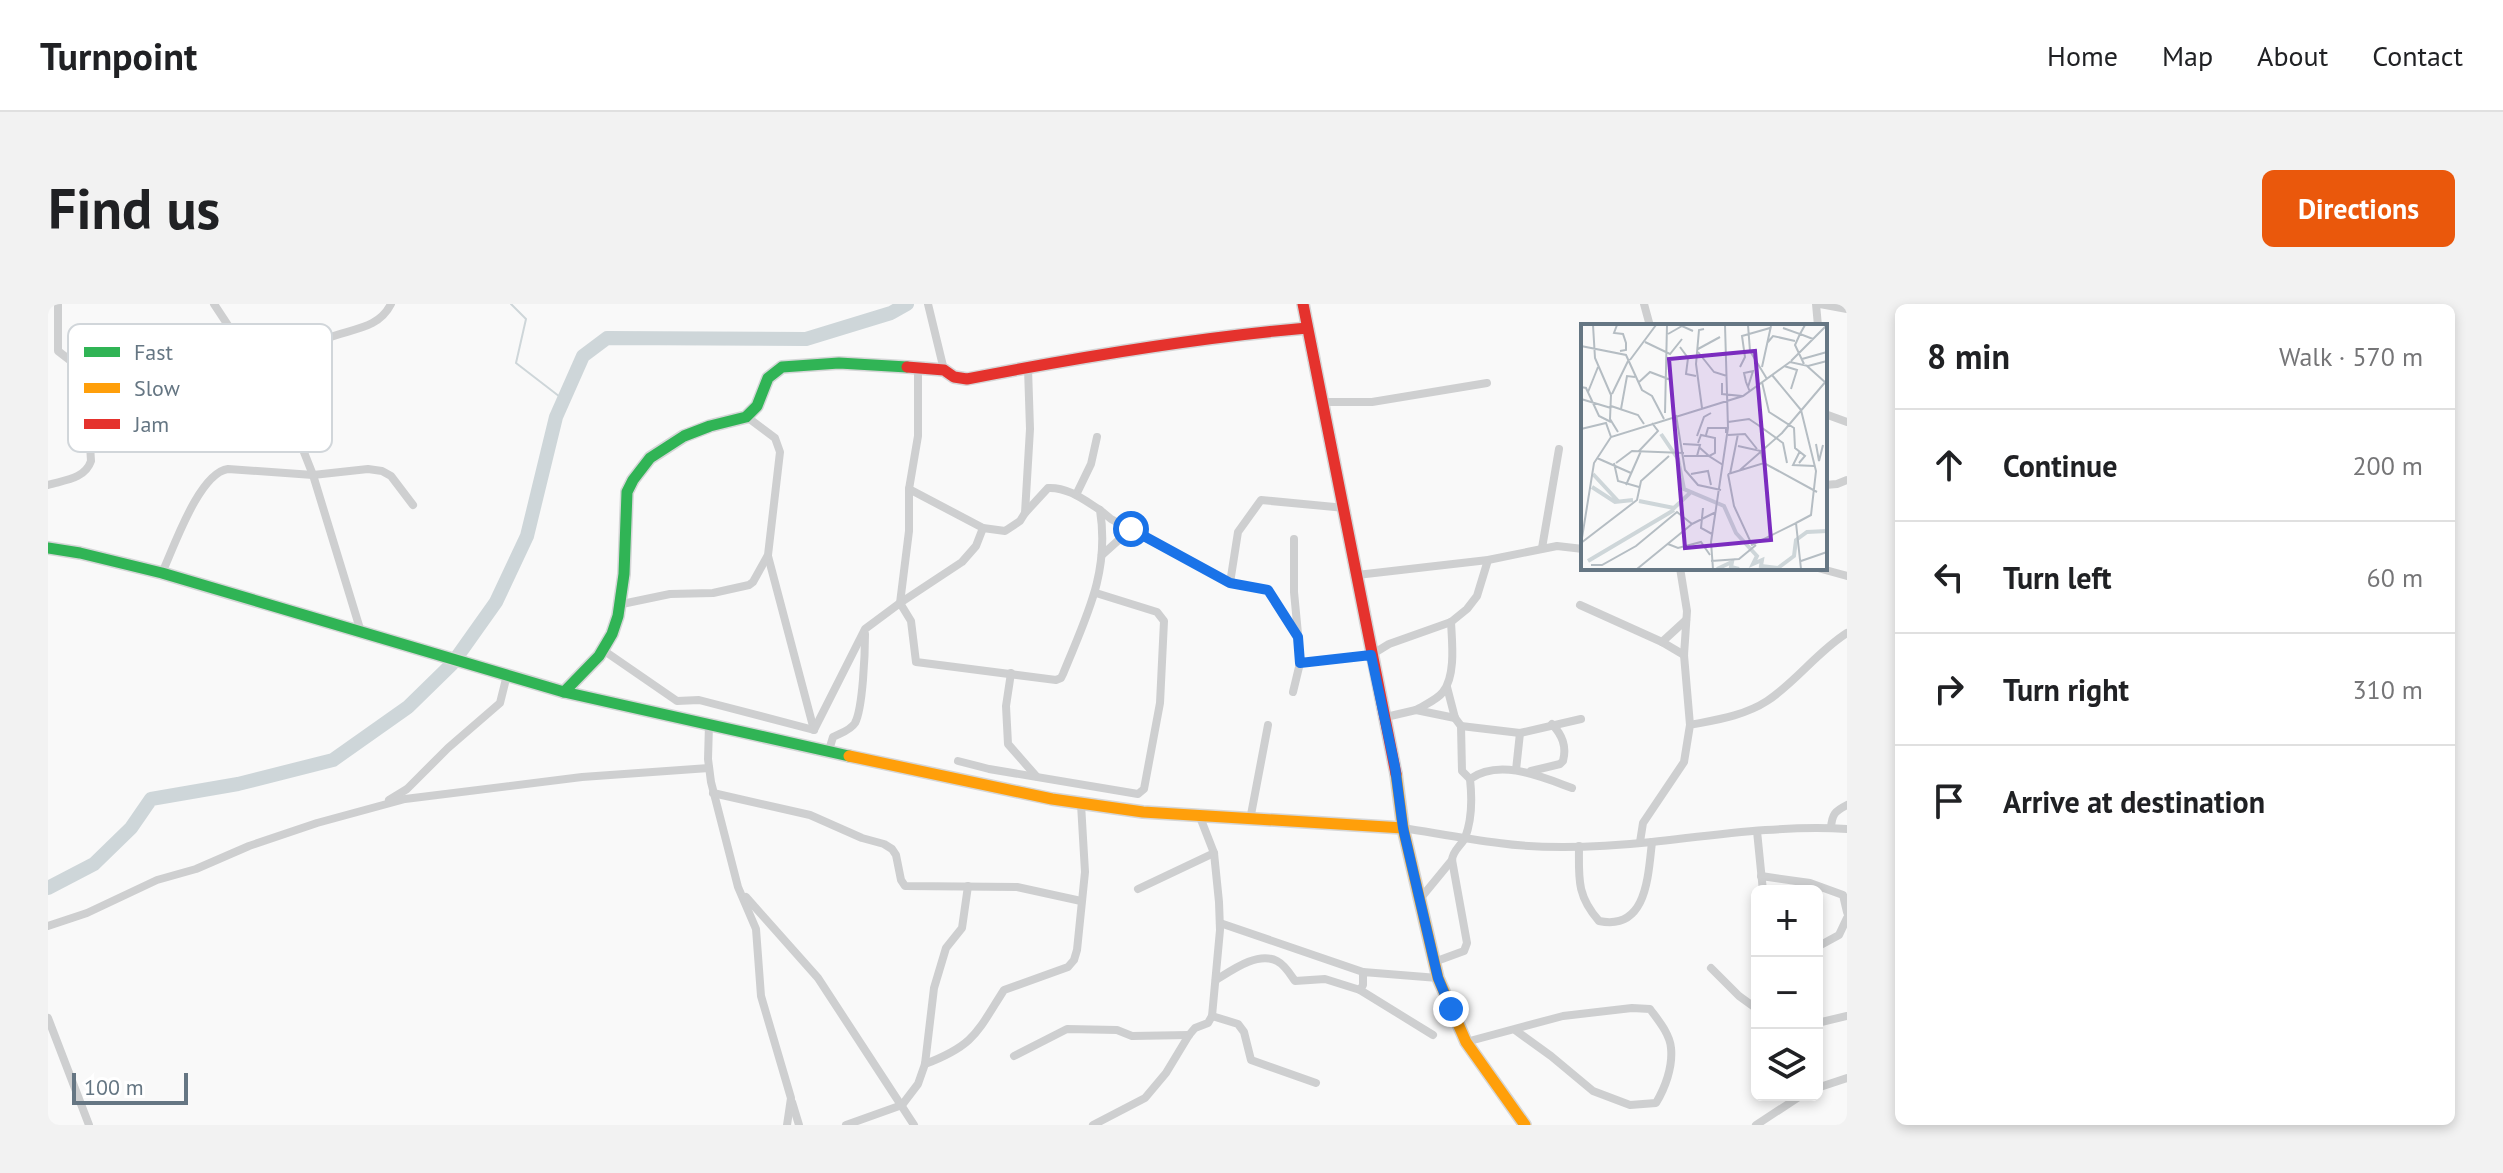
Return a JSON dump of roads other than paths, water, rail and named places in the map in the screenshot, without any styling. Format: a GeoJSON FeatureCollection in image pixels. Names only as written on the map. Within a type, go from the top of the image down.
{"type":"FeatureCollection","features":[{"type":"Feature","properties":{"kind":"street"},"geometry":{"type":"LineString","coordinates":[[58,304],[58,351],[68,359]]}},
{"type":"Feature","properties":{"kind":"street"},"geometry":{"type":"LineString","coordinates":[[214,304],[227,324]]}},
{"type":"Feature","properties":{"kind":"street"},"geometry":{"type":"LineString","coordinates":[[332,338],[374,324],[386,315],[391,304]]}},
{"type":"Feature","properties":{"kind":"street"},"geometry":{"type":"LineString","coordinates":[[1303,304],[1345,508],[1371,655],[1386,717],[1403,828],[1438,978],[1466,1042],[1525,1125]]}},
{"type":"Feature","properties":{"kind":"street"},"geometry":{"type":"LineString","coordinates":[[1644,304],[1649,324]]}},
{"type":"Feature","properties":{"kind":"street"},"geometry":{"type":"LineString","coordinates":[[1646,314],[1651,304]]}},
{"type":"Feature","properties":{"kind":"street"},"geometry":{"type":"LineString","coordinates":[[1818,304],[1847,309]]}},
{"type":"Feature","properties":{"kind":"street"},"geometry":{"type":"LineString","coordinates":[[928,306],[944,370]]}},
{"type":"Feature","properties":{"kind":"street"},"geometry":{"type":"LineString","coordinates":[[564,692],[603,650],[622,604],[627,492],[632,477],[643,463],[673,442],[695,431],[747,417],[762,397],[769,375],[780,367],[839,362],[944,370],[954,377],[967,379],[1118,351],[1307,328]]}},
{"type":"Feature","properties":{"kind":"street"},"geometry":{"type":"LineString","coordinates":[[1025,513],[1030,429],[1028,368]]}},
{"type":"Feature","properties":{"kind":"street"},"geometry":{"type":"LineString","coordinates":[[918,369],[918,436],[909,489],[909,531],[900,603],[911,621],[916,662],[1056,680],[1061,678],[1096,593],[1102,555],[1100,510]]}},
{"type":"Feature","properties":{"kind":"street"},"geometry":{"type":"LineString","coordinates":[[1323,402],[1372,402],[1487,383]]}},
{"type":"Feature","properties":{"kind":"street"},"geometry":{"type":"LineString","coordinates":[[1827,415],[1847,422]]}},
{"type":"Feature","properties":{"kind":"street"},"geometry":{"type":"LineString","coordinates":[[747,417],[775,438],[780,452],[768,555],[814,730]]}},
{"type":"Feature","properties":{"kind":"street"},"geometry":{"type":"LineString","coordinates":[[1076,495],[1091,464],[1097,437]]}},
{"type":"Feature","properties":{"kind":"street"},"geometry":{"type":"LineString","coordinates":[[1542,548],[1559,449]]}},
{"type":"Feature","properties":{"kind":"street"},"geometry":{"type":"LineString","coordinates":[[48,485],[88,470],[90,452]]}},
{"type":"Feature","properties":{"kind":"street"},"geometry":{"type":"LineString","coordinates":[[304,452],[361,632]]}},
{"type":"Feature","properties":{"kind":"street"},"geometry":{"type":"LineString","coordinates":[[162,573],[190,511],[206,483],[220,470],[313,475],[368,469],[382,471],[391,476],[413,505]]}},
{"type":"Feature","properties":{"kind":"street"},"geometry":{"type":"LineString","coordinates":[[1827,485],[1847,480]]}},
{"type":"Feature","properties":{"kind":"street"},"geometry":{"type":"LineString","coordinates":[[909,489],[983,528],[1005,531],[1020,521],[1048,488],[1076,495],[1111,519],[1230,583],[1268,590],[1298,637]]}},
{"type":"Feature","properties":{"kind":"street"},"geometry":{"type":"LineString","coordinates":[[1230,583],[1238,532],[1261,500],[1345,508]]}},
{"type":"Feature","properties":{"kind":"street"},"geometry":{"type":"LineString","coordinates":[[814,730],[865,629],[962,562],[976,546],[983,528]]}},
{"type":"Feature","properties":{"kind":"street"},"geometry":{"type":"LineString","coordinates":[[1102,555],[1131,529]]}},
{"type":"Feature","properties":{"kind":"street"},"geometry":{"type":"LineString","coordinates":[[1293,692],[1300,663],[1294,592],[1294,539]]}},
{"type":"Feature","properties":{"kind":"street"},"geometry":{"type":"LineString","coordinates":[[1357,575],[1488,560],[1557,546],[1581,549]]}},
{"type":"Feature","properties":{"kind":"street"},"geometry":{"type":"LineString","coordinates":[[48,548],[162,573],[564,692],[968,783],[1078,803],[1200,817],[1403,828],[1502,844],[1579,846],[1757,831],[1847,829]]}},
{"type":"Feature","properties":{"kind":"street"},"geometry":{"type":"LineString","coordinates":[[622,604],[670,594],[713,593],[749,585],[768,555]]}},
{"type":"Feature","properties":{"kind":"street"},"geometry":{"type":"LineString","coordinates":[[1300,663],[1371,655],[1389,644],[1451,622],[1477,596],[1488,560]]}},
{"type":"Feature","properties":{"kind":"street"},"geometry":{"type":"LineString","coordinates":[[1640,842],[1643,823],[1684,762],[1690,725],[1684,655],[1686,620],[1680,570]]}},
{"type":"Feature","properties":{"kind":"street"},"geometry":{"type":"LineString","coordinates":[[1825,570],[1847,576]]}},
{"type":"Feature","properties":{"kind":"street"},"geometry":{"type":"LineString","coordinates":[[958,761],[1138,794],[1144,789],[1160,703],[1162,616],[1096,593]]}},
{"type":"Feature","properties":{"kind":"street"},"geometry":{"type":"LineString","coordinates":[[1580,605],[1684,655]]}},
{"type":"Feature","properties":{"kind":"street"},"geometry":{"type":"LineString","coordinates":[[1662,642],[1686,620]]}},
{"type":"Feature","properties":{"kind":"street"},"geometry":{"type":"LineString","coordinates":[[1386,717],[1416,710],[1442,695],[1453,663],[1451,622]]}},
{"type":"Feature","properties":{"kind":"street"},"geometry":{"type":"LineString","coordinates":[[829,750],[833,737],[851,728],[856,718],[862,684],[865,629]]}},
{"type":"Feature","properties":{"kind":"street"},"geometry":{"type":"LineString","coordinates":[[1690,725],[1745,712],[1765,703],[1828,646],[1847,633]]}},
{"type":"Feature","properties":{"kind":"street"},"geometry":{"type":"LineString","coordinates":[[603,650],[677,701],[699,700],[814,730]]}},
{"type":"Feature","properties":{"kind":"street"},"geometry":{"type":"LineString","coordinates":[[1011,673],[1006,706],[1008,744],[1036,776]]}},
{"type":"Feature","properties":{"kind":"street"},"geometry":{"type":"LineString","coordinates":[[371,809],[407,789],[456,740],[500,703],[507,675]]}},
{"type":"Feature","properties":{"kind":"street"},"geometry":{"type":"LineString","coordinates":[[1434,962],[1464,951],[1467,943],[1452,860],[1453,853],[1465,838],[1472,798],[1470,779],[1462,771],[1458,722],[1446,686]]}},
{"type":"Feature","properties":{"kind":"street"},"geometry":{"type":"LineString","coordinates":[[1416,710],[1458,722],[1520,733],[1581,719]]}},
{"type":"Feature","properties":{"kind":"street"},"geometry":{"type":"LineString","coordinates":[[709,724],[709,768],[713,793],[738,887],[756,929],[761,996],[799,1125]]}},
{"type":"Feature","properties":{"kind":"street"},"geometry":{"type":"LineString","coordinates":[[1529,772],[1563,761],[1564,744],[1552,724]]}},
{"type":"Feature","properties":{"kind":"street"},"geometry":{"type":"LineString","coordinates":[[1250,820],[1268,725]]}},
{"type":"Feature","properties":{"kind":"street"},"geometry":{"type":"LineString","coordinates":[[1516,770],[1520,733]]}},
{"type":"Feature","properties":{"kind":"street"},"geometry":{"type":"LineString","coordinates":[[48,926],[87,913],[157,880],[196,869],[249,846],[317,823],[405,799],[582,777],[709,768]]}},
{"type":"Feature","properties":{"kind":"street"},"geometry":{"type":"LineString","coordinates":[[1470,779],[1485,772],[1516,770],[1572,788]]}},
{"type":"Feature","properties":{"kind":"street"},"geometry":{"type":"LineString","coordinates":[[925,1064],[965,1045],[1004,990],[1068,967],[1077,950],[1085,872],[1077,784]]}},
{"type":"Feature","properties":{"kind":"street"},"geometry":{"type":"LineString","coordinates":[[713,793],[810,815],[862,838],[884,844],[896,855],[905,886],[1017,887],[1081,901]]}},
{"type":"Feature","properties":{"kind":"street"},"geometry":{"type":"LineString","coordinates":[[1831,828],[1835,811],[1847,805]]}},
{"type":"Feature","properties":{"kind":"street"},"geometry":{"type":"LineString","coordinates":[[1093,1125],[1145,1098],[1154,1090],[1189,1035],[1195,1028],[1208,1023],[1212,1016],[1220,923],[1214,853],[1200,817]]}},
{"type":"Feature","properties":{"kind":"street"},"geometry":{"type":"LineString","coordinates":[[1757,831],[1762,885]]}},
{"type":"Feature","properties":{"kind":"street"},"geometry":{"type":"LineString","coordinates":[[1579,846],[1582,897],[1599,921],[1616,923],[1625,920],[1644,894],[1652,842]]}},
{"type":"Feature","properties":{"kind":"street"},"geometry":{"type":"LineString","coordinates":[[1138,889],[1214,853]]}},
{"type":"Feature","properties":{"kind":"street"},"geometry":{"type":"LineString","coordinates":[[1420,899],[1452,860]]}},
{"type":"Feature","properties":{"kind":"street"},"geometry":{"type":"LineString","coordinates":[[1761,876],[1810,883],[1843,895],[1847,912]]}},
{"type":"Feature","properties":{"kind":"street"},"geometry":{"type":"LineString","coordinates":[[846,1125],[902,1105],[918,1084],[925,1064],[934,988],[946,948],[962,928],[968,886]]}},
{"type":"Feature","properties":{"kind":"street"},"geometry":{"type":"LineString","coordinates":[[738,887],[818,978],[914,1125]]}},
{"type":"Feature","properties":{"kind":"street"},"geometry":{"type":"LineString","coordinates":[[1823,944],[1839,935],[1847,918]]}},
{"type":"Feature","properties":{"kind":"street"},"geometry":{"type":"LineString","coordinates":[[1220,923],[1363,972],[1438,978]]}},
{"type":"Feature","properties":{"kind":"street"},"geometry":{"type":"LineString","coordinates":[[1216,980],[1238,966],[1270,958],[1281,963],[1295,981],[1325,979],[1360,990],[1433,1035]]}},
{"type":"Feature","properties":{"kind":"street"},"geometry":{"type":"LineString","coordinates":[[1711,968],[1751,1005]]}},
{"type":"Feature","properties":{"kind":"street"},"geometry":{"type":"LineString","coordinates":[[1360,990],[1363,972]]}},
{"type":"Feature","properties":{"kind":"street"},"geometry":{"type":"LineString","coordinates":[[1466,1042],[1563,1016],[1632,1008],[1650,1009],[1667,1034],[1671,1048],[1666,1087],[1656,1103],[1630,1105],[1593,1091],[1515,1030]]}},
{"type":"Feature","properties":{"kind":"street"},"geometry":{"type":"LineString","coordinates":[[1212,1016],[1238,1024],[1244,1032],[1250,1059],[1316,1083]]}},
{"type":"Feature","properties":{"kind":"street"},"geometry":{"type":"LineString","coordinates":[[1823,1022],[1847,1016]]}},
{"type":"Feature","properties":{"kind":"street"},"geometry":{"type":"LineString","coordinates":[[48,1018],[86,1124]]}},
{"type":"Feature","properties":{"kind":"street"},"geometry":{"type":"LineString","coordinates":[[1014,1056],[1067,1029],[1117,1030],[1132,1036],[1189,1035]]}},
{"type":"Feature","properties":{"kind":"street"},"geometry":{"type":"LineString","coordinates":[[1823,1086],[1847,1078]]}},
{"type":"Feature","properties":{"kind":"street"},"geometry":{"type":"LineString","coordinates":[[787,1125],[791,1098]]}},
{"type":"Feature","properties":{"kind":"street"},"geometry":{"type":"LineString","coordinates":[[1756,1125],[1793,1101]]}},
{"type":"Feature","properties":{"kind":"waterway"},"geometry":{"type":"LineString","coordinates":[[511,304],[526,319],[516,363],[564,400]]}},
{"type":"Feature","properties":{"kind":"waterway"},"geometry":{"type":"LineString","coordinates":[[48,888],[94,864],[131,828],[151,799],[238,784],[333,760],[408,707],[452,664],[496,602],[527,536],[556,417],[583,356],[607,338],[806,339],[891,313],[907,304]]}}]}
